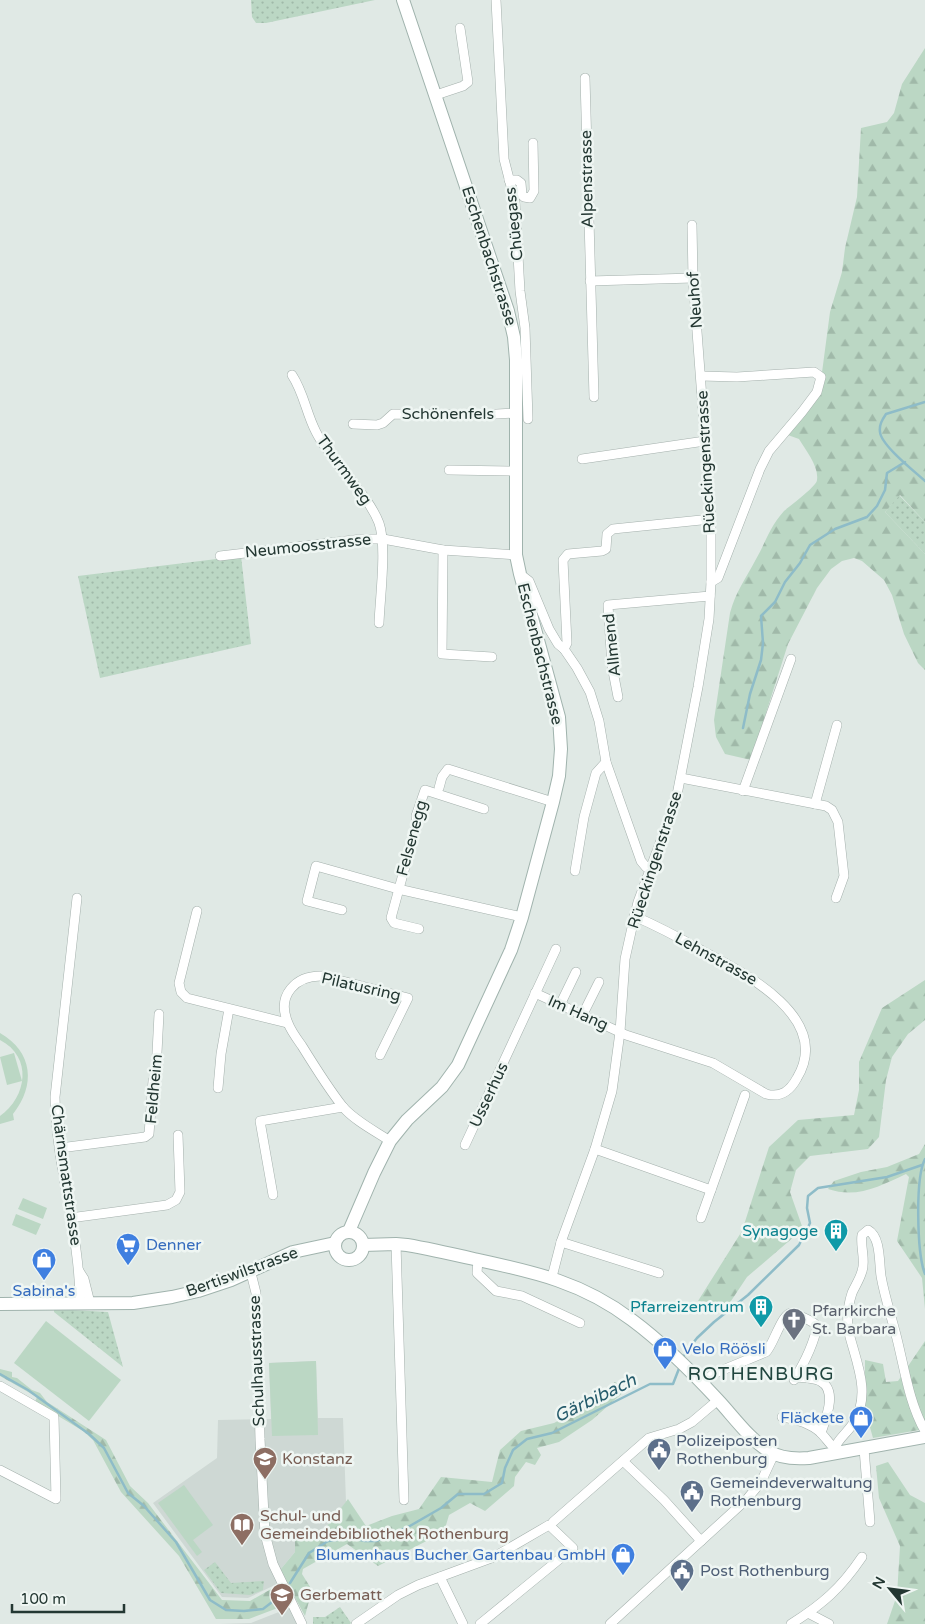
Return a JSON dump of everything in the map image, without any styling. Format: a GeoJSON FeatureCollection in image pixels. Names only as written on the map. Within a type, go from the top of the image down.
{"type":"FeatureCollection","features":[{"type":"Feature","properties":{"kind":"street","name":"Eschenbachstrasse"},"geometry":{"type":"LineString","coordinates":[[348,1231],[390,1141],[407,1120],[442,1088],[458,1065],[511,950],[522,917],[553,802],[559,776],[561,749],[559,717],[516,555],[515,471],[522,416],[515,345],[510,316],[404,0]]}},
{"type":"Feature","properties":{"kind":"street","name":"Chüegass"},"geometry":{"type":"LineString","coordinates":[[496,0],[504,159],[515,202],[520,291],[525,328],[522,416]]}},
{"type":"Feature","properties":{"kind":"street"},"geometry":{"type":"LineString","coordinates":[[436,95],[463,86],[468,82],[460,28]]}},
{"type":"Feature","properties":{"kind":"street","name":"Alpenstrasse"},"geometry":{"type":"LineString","coordinates":[[585,78],[594,397]]}},
{"type":"Feature","properties":{"kind":"street"},"geometry":{"type":"LineString","coordinates":[[509,180],[517,180],[521,183],[522,195],[530,198],[534,191],[533,143]]}},
{"type":"Feature","properties":{"kind":"street","name":"Neuhof"},"geometry":{"type":"LineString","coordinates":[[692,225],[693,278],[701,376]]}},
{"type":"Feature","properties":{"kind":"street"},"geometry":{"type":"LineString","coordinates":[[590,281],[693,278]]}},
{"type":"Feature","properties":{"kind":"street"},"geometry":{"type":"LineString","coordinates":[[503,296],[520,291]]}},
{"type":"Feature","properties":{"kind":"street"},"geometry":{"type":"LineString","coordinates":[[701,376],[737,377],[814,372],[821,377],[817,392],[769,451],[718,578],[711,582]]}},
{"type":"Feature","properties":{"kind":"street","name":"Thurmweg"},"geometry":{"type":"LineString","coordinates":[[292,375],[304,396],[316,432],[371,508],[379,523],[382,538],[380,623]]}},
{"type":"Feature","properties":{"kind":"street","name":"Rüeckingenstrasse"},"geometry":{"type":"LineString","coordinates":[[552,1277],[561,1242],[595,1149],[615,1079],[625,959],[634,916],[670,819],[681,778],[698,687],[709,619],[711,582],[711,519],[701,376]]}},
{"type":"Feature","properties":{"kind":"street","name":"Schönenfels"},"geometry":{"type":"LineString","coordinates":[[354,424],[377,425],[393,414],[522,416]]}},
{"type":"Feature","properties":{"kind":"street"},"geometry":{"type":"LineString","coordinates":[[582,459],[705,441]]}},
{"type":"Feature","properties":{"kind":"street"},"geometry":{"type":"LineString","coordinates":[[449,470],[515,471]]}},
{"type":"Feature","properties":{"kind":"street"},"geometry":{"type":"LineString","coordinates":[[564,649],[566,643],[564,557],[568,554],[606,549],[607,534],[613,530],[711,519]]}},
{"type":"Feature","properties":{"kind":"street","name":"Neumoosstrasse"},"geometry":{"type":"LineString","coordinates":[[220,556],[382,538],[443,550],[516,555]]}},
{"type":"Feature","properties":{"kind":"street"},"geometry":{"type":"LineString","coordinates":[[443,550],[442,654],[492,657]]}},
{"type":"Feature","properties":{"kind":"street"},"geometry":{"type":"LineString","coordinates":[[520,574],[529,581],[549,629],[577,668],[590,692],[599,721],[606,762],[641,861],[646,867],[651,869]]}},
{"type":"Feature","properties":{"kind":"street","name":"Allmend"},"geometry":{"type":"LineString","coordinates":[[618,697],[612,666],[608,605],[710,596]]}},
{"type":"Feature","properties":{"kind":"street"},"geometry":{"type":"LineString","coordinates":[[743,791],[791,659]]}},
{"type":"Feature","properties":{"kind":"street"},"geometry":{"type":"LineString","coordinates":[[815,804],[837,725]]}},
{"type":"Feature","properties":{"kind":"street"},"geometry":{"type":"LineString","coordinates":[[575,871],[584,817],[596,773],[606,762]]}},
{"type":"Feature","properties":{"kind":"street"},"geometry":{"type":"LineString","coordinates":[[438,788],[442,777],[448,769],[553,802]]}},
{"type":"Feature","properties":{"kind":"street"},"geometry":{"type":"LineString","coordinates":[[681,778],[826,806],[832,810],[838,822],[844,876],[836,898]]}},
{"type":"Feature","properties":{"kind":"street","name":"Felsenegg"},"geometry":{"type":"LineString","coordinates":[[419,929],[392,921],[398,889],[417,823],[416,816],[425,790],[484,809]]}},
{"type":"Feature","properties":{"kind":"street","name":"Felsenegg"},"geometry":{"type":"LineString","coordinates":[[342,910],[307,901],[316,866],[398,889],[522,917]]}},
{"type":"Feature","properties":{"kind":"street","name":"Chärnsmattstrasse"},"geometry":{"type":"LineString","coordinates":[[77,898],[55,1097],[57,1130],[79,1271],[84,1279],[85,1303]]}},
{"type":"Feature","properties":{"kind":"street"},"geometry":{"type":"LineString","coordinates":[[197,911],[179,983],[180,992],[187,998],[287,1023]]}},
{"type":"Feature","properties":{"kind":"street","name":"Lehnstrasse"},"geometry":{"type":"LineString","coordinates":[[620,1032],[714,1063],[761,1091],[774,1096],[790,1089],[802,1069],[805,1056],[804,1042],[798,1024],[785,1006],[769,990],[742,971],[634,916]]}},
{"type":"Feature","properties":{"kind":"street","name":"Im Hang"},"geometry":{"type":"LineString","coordinates":[[512,1044],[556,949]]}},
{"type":"Feature","properties":{"kind":"street"},"geometry":{"type":"LineString","coordinates":[[560,1005],[576,972]]}},
{"type":"Feature","properties":{"kind":"street","name":"Pilatusring"},"geometry":{"type":"LineString","coordinates":[[380,1055],[408,998],[323,976],[313,976],[300,980],[290,989],[285,999],[284,1008],[287,1023],[317,1071],[343,1107],[390,1141]]}},
{"type":"Feature","properties":{"kind":"street"},"geometry":{"type":"LineString","coordinates":[[582,1016],[599,982]]}},
{"type":"Feature","properties":{"kind":"street","name":"Im Hang"},"geometry":{"type":"LineString","coordinates":[[535,994],[620,1032]]}},
{"type":"Feature","properties":{"kind":"street"},"geometry":{"type":"LineString","coordinates":[[218,1088],[221,1054],[229,1008]]}},
{"type":"Feature","properties":{"kind":"street","name":"Feldheim"},"geometry":{"type":"LineString","coordinates":[[60,1148],[145,1137],[149,1134],[153,1081],[156,1072],[159,1014]]}},
{"type":"Feature","properties":{"kind":"street","name":"Usserhus"},"geometry":{"type":"LineString","coordinates":[[465,1146],[512,1044]]}},
{"type":"Feature","properties":{"kind":"street"},"geometry":{"type":"LineString","coordinates":[[701,1218],[746,1095]]}},
{"type":"Feature","properties":{"kind":"street"},"geometry":{"type":"LineString","coordinates":[[273,1195],[260,1121],[343,1107]]}},
{"type":"Feature","properties":{"kind":"street","name":"Feldheim"},"geometry":{"type":"LineString","coordinates":[[70,1218],[167,1205],[175,1202],[180,1192],[178,1135]]}},
{"type":"Feature","properties":{"kind":"street"},"geometry":{"type":"LineString","coordinates":[[595,1149],[711,1190]]}},
{"type":"Feature","properties":{"kind":"street"},"geometry":{"type":"LineString","coordinates":[[834,1451],[854,1423],[861,1406],[863,1389],[847,1320],[848,1305],[863,1269],[862,1235],[868,1230],[873,1233],[876,1239],[882,1278],[907,1381],[920,1422],[925,1431]]}},
{"type":"Feature","properties":{"kind":"street"},"geometry":{"type":"LineString","coordinates":[[348,1231],[359,1235],[363,1245],[359,1256],[352,1260],[338,1255],[335,1244],[340,1235],[348,1231]]}},
{"type":"Feature","properties":{"kind":"street"},"geometry":{"type":"LineString","coordinates":[[561,1242],[659,1273]]}},
{"type":"Feature","properties":{"kind":"street","name":"Bertiswilstrasse"},"geometry":{"type":"LineString","coordinates":[[0,1304],[133,1303],[172,1297],[214,1286],[300,1250],[335,1244]]}},
{"type":"Feature","properties":{"kind":"street"},"geometry":{"type":"LineString","coordinates":[[363,1245],[396,1244],[416,1246],[552,1277],[590,1294],[616,1308],[661,1344],[702,1383],[755,1440],[774,1454],[798,1459],[834,1451],[868,1448],[925,1437]]}},
{"type":"Feature","properties":{"kind":"street"},"geometry":{"type":"LineString","coordinates":[[396,1244],[404,1500]]}},
{"type":"Feature","properties":{"kind":"street"},"geometry":{"type":"LineString","coordinates":[[478,1260],[476,1273],[496,1291],[522,1296],[580,1323]]}},
{"type":"Feature","properties":{"kind":"street","name":"Schulhausstrasse"},"geometry":{"type":"LineString","coordinates":[[248,1272],[252,1277],[256,1293],[265,1534],[273,1564],[302,1624]]}},
{"type":"Feature","properties":{"kind":"street"},"geometry":{"type":"LineString","coordinates":[[702,1383],[713,1374],[766,1352],[771,1347],[783,1319],[792,1313],[814,1323],[817,1329],[806,1360],[795,1378],[820,1381],[828,1390],[828,1411],[821,1433]]}},
{"type":"Feature","properties":{"kind":"street"},"geometry":{"type":"LineString","coordinates":[[0,1386],[54,1417],[56,1499],[0,1470]]}},
{"type":"Feature","properties":{"kind":"street"},"geometry":{"type":"LineString","coordinates":[[356,1624],[398,1595],[494,1557],[551,1523],[649,1438],[679,1429],[692,1422],[718,1400]]}},
{"type":"Feature","properties":{"kind":"street"},"geometry":{"type":"LineString","coordinates":[[782,1417],[809,1425],[821,1433],[834,1451]]}},
{"type":"Feature","properties":{"kind":"street"},"geometry":{"type":"LineString","coordinates":[[868,1448],[870,1522]]}},
{"type":"Feature","properties":{"kind":"street"},"geometry":{"type":"LineString","coordinates":[[610,1624],[752,1494],[774,1454]]}},
{"type":"Feature","properties":{"kind":"street"},"geometry":{"type":"LineString","coordinates":[[623,1461],[664,1500],[701,1541]]}},
{"type":"Feature","properties":{"kind":"street"},"geometry":{"type":"LineString","coordinates":[[480,1624],[573,1548],[551,1523]]}},
{"type":"Feature","properties":{"kind":"street"},"geometry":{"type":"LineString","coordinates":[[791,1624],[808,1614],[835,1592],[862,1557]]}},
{"type":"Feature","properties":{"kind":"street"},"geometry":{"type":"LineString","coordinates":[[440,1577],[463,1624]]}},
{"type":"Feature","properties":{"kind":"street"},"geometry":{"type":"LineString","coordinates":[[808,1614],[829,1624]]}},
{"type":"Feature","properties":{"kind":"shaded area","name":"Konstanz"},"geometry":{"type":"Polygon","coordinates":[[[316,1361],[318,1418],[343,1418],[346,1502],[323,1531],[295,1540],[295,1552],[280,1570],[283,1575],[277,1584],[248,1598],[222,1597],[153,1503],[217,1458],[218,1420],[271,1419],[269,1363],[316,1361]]]}},
{"type":"Feature","properties":{"kind":"shaded area","name":"Gerbematt"},"geometry":{"type":"Polygon","coordinates":[[[289,1608],[298,1624],[220,1624],[251,1623],[289,1608]]]}},
{"type":"Feature","properties":{"kind":"green space"},"geometry":{"type":"Polygon","coordinates":[[[251,0],[375,0],[266,23],[256,23],[252,17],[251,0]]]}},
{"type":"Feature","properties":{"kind":"green space"},"geometry":{"type":"Polygon","coordinates":[[[925,48],[925,522],[900,495],[885,512],[925,554],[925,670],[918,663],[904,634],[892,595],[884,580],[862,561],[854,558],[842,561],[831,569],[817,588],[788,644],[751,760],[725,754],[716,737],[714,720],[732,605],[775,523],[784,511],[808,491],[817,480],[814,464],[799,439],[785,434],[821,380],[830,312],[842,272],[845,248],[857,197],[861,128],[887,122],[894,113],[902,84],[925,48]]]}},
{"type":"Feature","properties":{"kind":"green space"},"geometry":{"type":"Polygon","coordinates":[[[899,495],[925,522],[925,554],[885,512],[899,495]]]}},
{"type":"Feature","properties":{"kind":"green space"},"geometry":{"type":"Polygon","coordinates":[[[241,556],[251,644],[100,678],[78,576],[241,556]]]}},
{"type":"Feature","properties":{"kind":"green space"},"geometry":{"type":"Polygon","coordinates":[[[925,980],[925,1020],[908,1034],[892,1057],[886,1080],[879,1137],[868,1149],[810,1156],[796,1170],[790,1192],[803,1229],[747,1277],[729,1304],[698,1301],[742,1231],[769,1147],[798,1120],[854,1115],[859,1090],[859,1062],[882,1008],[925,980]]]}},
{"type":"Feature","properties":{"kind":"green space"},"geometry":{"type":"Polygon","coordinates":[[[0,1033],[11,1041],[25,1059],[28,1081],[20,1103],[13,1114],[14,1120],[0,1124],[0,1116],[9,1108],[21,1088],[22,1067],[18,1056],[11,1047],[0,1040],[0,1033]]]}},
{"type":"Feature","properties":{"kind":"green space"},"geometry":{"type":"Polygon","coordinates":[[[14,1053],[22,1081],[7,1085],[0,1057],[14,1053]]]}},
{"type":"Feature","properties":{"kind":"green space"},"geometry":{"type":"Polygon","coordinates":[[[925,1144],[925,1309],[922,1278],[897,1241],[909,1177],[906,1174],[878,1187],[859,1192],[849,1193],[828,1189],[834,1181],[861,1172],[887,1167],[919,1154],[925,1144]]]}},
{"type":"Feature","properties":{"kind":"green space"},"geometry":{"type":"Polygon","coordinates":[[[23,1198],[47,1208],[43,1219],[18,1209],[23,1198]]]}},
{"type":"Feature","properties":{"kind":"green space"},"geometry":{"type":"Polygon","coordinates":[[[16,1214],[41,1224],[36,1235],[12,1225],[16,1214]]]}},
{"type":"Feature","properties":{"kind":"green space"},"geometry":{"type":"Polygon","coordinates":[[[54,1309],[108,1312],[123,1367],[54,1312],[54,1309]]]}},
{"type":"Feature","properties":{"kind":"green space"},"geometry":{"type":"Polygon","coordinates":[[[46,1321],[121,1380],[89,1421],[14,1363],[46,1321]]]}},
{"type":"Feature","properties":{"kind":"green space"},"geometry":{"type":"Polygon","coordinates":[[[925,1341],[925,1429],[873,1438],[865,1410],[865,1360],[883,1364],[886,1382],[898,1381],[925,1341]]]}},
{"type":"Feature","properties":{"kind":"green space"},"geometry":{"type":"Polygon","coordinates":[[[316,1361],[318,1435],[272,1436],[269,1363],[316,1361]]]}},
{"type":"Feature","properties":{"kind":"green space"},"geometry":{"type":"Polygon","coordinates":[[[0,1369],[12,1372],[12,1377],[17,1378],[32,1390],[40,1393],[47,1402],[106,1440],[130,1486],[148,1503],[222,1600],[250,1601],[280,1584],[291,1603],[249,1619],[216,1619],[179,1556],[121,1492],[93,1440],[83,1431],[35,1402],[37,1397],[0,1376],[0,1369]]]}},
{"type":"Feature","properties":{"kind":"green space"},"geometry":{"type":"Polygon","coordinates":[[[615,1382],[627,1389],[592,1420],[559,1442],[537,1448],[541,1455],[535,1465],[526,1462],[515,1477],[514,1486],[485,1511],[470,1503],[449,1515],[444,1532],[378,1566],[347,1544],[303,1569],[302,1574],[312,1590],[305,1616],[280,1570],[295,1552],[295,1540],[323,1531],[348,1499],[366,1526],[392,1516],[419,1509],[441,1477],[492,1482],[500,1450],[521,1431],[554,1423],[586,1406],[615,1382]]]}},
{"type":"Feature","properties":{"kind":"green space"},"geometry":{"type":"Polygon","coordinates":[[[888,1462],[910,1495],[925,1503],[925,1624],[887,1624],[897,1595],[900,1546],[879,1498],[876,1466],[888,1462]]]}},
{"type":"Feature","properties":{"kind":"green space"},"geometry":{"type":"Polygon","coordinates":[[[184,1485],[213,1525],[193,1540],[202,1552],[197,1556],[158,1503],[184,1485]]]}},
{"type":"Feature","properties":{"kind":"green space"},"geometry":{"type":"Polygon","coordinates":[[[215,1562],[231,1583],[264,1581],[263,1590],[250,1595],[221,1593],[204,1570],[215,1562]]]}},
{"type":"Feature","properties":{"kind":"green space"},"geometry":{"type":"Polygon","coordinates":[[[340,1607],[350,1624],[313,1624],[313,1617],[325,1617],[340,1607]]]}},
{"type":"Feature","properties":{"kind":"waterway"},"geometry":{"type":"LineString","coordinates":[[925,402],[886,414],[880,429],[882,437],[892,451],[925,481]]}},
{"type":"Feature","properties":{"kind":"waterway"},"geometry":{"type":"LineString","coordinates":[[743,728],[750,694],[761,660],[763,643],[761,616],[775,602],[785,582],[800,563],[810,545],[835,529],[867,517],[877,506],[885,490],[887,473],[905,462]]}},
{"type":"Feature","properties":{"kind":"waterway"},"geometry":{"type":"LineString","coordinates":[[925,1159],[918,1198],[920,1250],[925,1274]]}},
{"type":"Feature","properties":{"kind":"waterway","name":"Gärbibach"},"geometry":{"type":"LineString","coordinates":[[683,1358],[697,1338],[748,1295],[799,1245],[810,1223],[807,1208],[808,1196],[818,1188],[887,1177],[922,1165]]}},
{"type":"Feature","properties":{"kind":"waterway","name":"Gärbibach"},"geometry":{"type":"LineString","coordinates":[[290,1583],[309,1553],[328,1541],[352,1538],[376,1541],[408,1527],[441,1508],[458,1494],[484,1494],[502,1483],[505,1468],[513,1450],[527,1439],[552,1433],[650,1384],[673,1384],[680,1366]]}},
{"type":"Feature","properties":{"kind":"waterway"},"geometry":{"type":"LineString","coordinates":[[0,1374],[28,1390],[89,1434],[104,1448],[128,1493],[144,1506],[176,1542],[210,1600],[226,1610],[244,1611],[263,1609],[280,1596]]}},
{"type":"Feature","properties":{"kind":"place","name":"Synagoge"},"geometry":{"type":"Point","coordinates":[836,1252]}},
{"type":"Feature","properties":{"kind":"place","name":"Denner"},"geometry":{"type":"Point","coordinates":[128,1266]}},
{"type":"Feature","properties":{"kind":"place","name":"Sabina's"},"geometry":{"type":"Point","coordinates":[44,1281]}},
{"type":"Feature","properties":{"kind":"place","name":"Pfarreizentrum"},"geometry":{"type":"Point","coordinates":[761,1328]}},
{"type":"Feature","properties":{"kind":"place","name":"Pfarrkirche St. Barbara"},"geometry":{"type":"Point","coordinates":[794,1341]}},
{"type":"Feature","properties":{"kind":"place","name":"Velo Röösli"},"geometry":{"type":"Point","coordinates":[665,1370]}},
{"type":"Feature","properties":{"kind":"place","name":"Fläckete"},"geometry":{"type":"Point","coordinates":[861,1439]}},
{"type":"Feature","properties":{"kind":"place","name":"Polizeiposten Rothenburg"},"geometry":{"type":"Point","coordinates":[659,1471]}},
{"type":"Feature","properties":{"kind":"place","name":"Konstanz"},"geometry":{"type":"Point","coordinates":[265,1480]}},
{"type":"Feature","properties":{"kind":"place","name":"Gemeindeverwaltung Rothenburg"},"geometry":{"type":"Point","coordinates":[692,1513]}},
{"type":"Feature","properties":{"kind":"place","name":"Schul- und Gemeindebibliothek Rothenburg"},"geometry":{"type":"Point","coordinates":[242,1546]}},
{"type":"Feature","properties":{"kind":"place","name":"Blumenhaus Bucher Gartenbau GmbH"},"geometry":{"type":"Point","coordinates":[623,1576]}},
{"type":"Feature","properties":{"kind":"place","name":"Post Rothenburg"},"geometry":{"type":"Point","coordinates":[682,1592]}},
{"type":"Feature","properties":{"kind":"place","name":"Gerbematt"},"geometry":{"type":"Point","coordinates":[282,1616]}},
{"type":"Feature","properties":{"kind":"district","name":"ROTHENBURG"},"geometry":{"type":"Point","coordinates":[761,1374]}}]}
